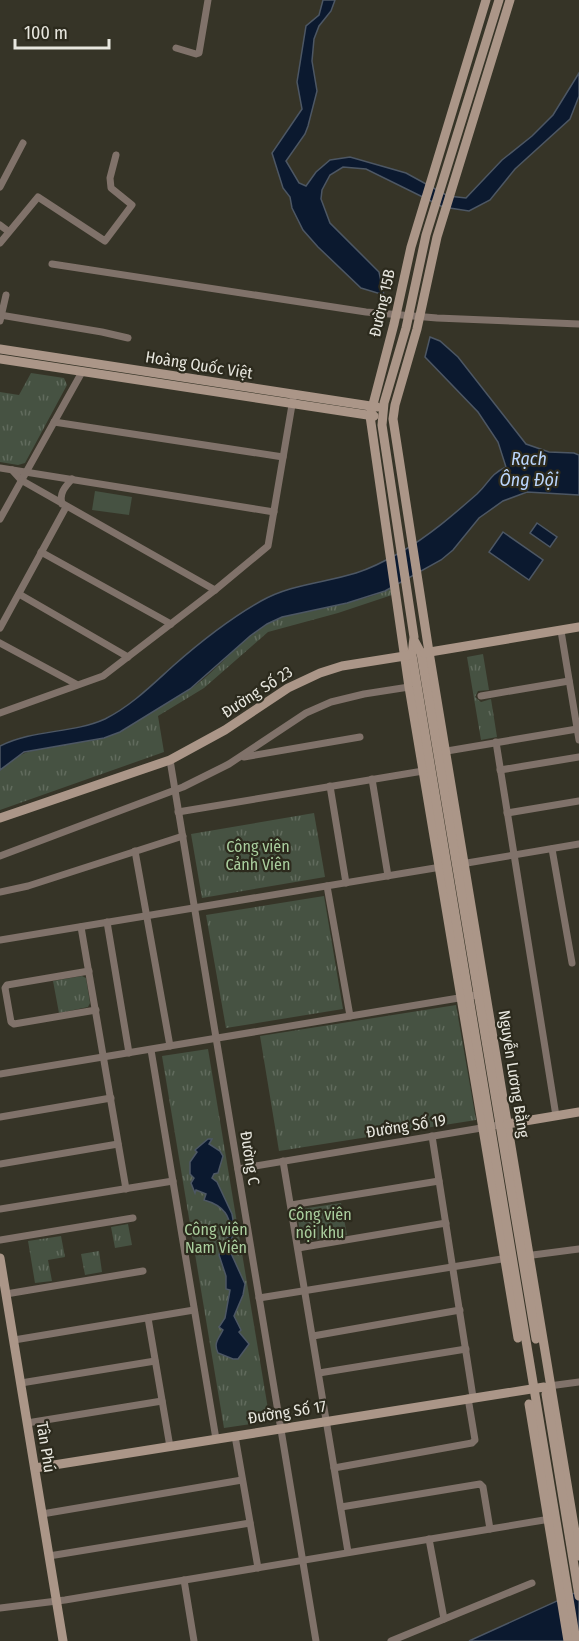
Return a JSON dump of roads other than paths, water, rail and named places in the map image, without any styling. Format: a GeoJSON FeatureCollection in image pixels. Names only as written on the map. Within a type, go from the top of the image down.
{"type":"FeatureCollection","features":[{"type":"Feature","properties":{"kind":"main road"},"geometry":{"type":"LineString","coordinates":[[481,95],[459,89],[486,0]]}},
{"type":"Feature","properties":{"kind":"main road"},"geometry":{"type":"LineString","coordinates":[[470,92],[498,0]]}},
{"type":"Feature","properties":{"kind":"main road"},"geometry":{"type":"LineString","coordinates":[[393,415],[420,317],[433,252],[510,0]]}},
{"type":"Feature","properties":{"kind":"main road","name":"Đường 15B"},"geometry":{"type":"LineString","coordinates":[[371,411],[422,206],[459,89]]}},
{"type":"Feature","properties":{"kind":"main road","name":"Đường 15B"},"geometry":{"type":"LineString","coordinates":[[383,413],[408,316],[419,262],[470,92]]}},
{"type":"Feature","properties":{"kind":"main road","name":"Hoàng Quốc Việt"},"geometry":{"type":"LineString","coordinates":[[0,349],[293,400]]}},
{"type":"Feature","properties":{"kind":"main road","name":"Hoàng Quốc Việt"},"geometry":{"type":"LineString","coordinates":[[0,359],[393,415]]}},
{"type":"Feature","properties":{"kind":"main road","name":"Nguyễn Lương Bằng"},"geometry":{"type":"LineString","coordinates":[[371,411],[398,605],[417,654],[442,751],[547,1386],[569,1553]]}},
{"type":"Feature","properties":{"kind":"main road","name":"Nguyễn Lương Bằng"},"geometry":{"type":"LineString","coordinates":[[383,413],[417,654],[443,867]]}},
{"type":"Feature","properties":{"kind":"main road","name":"Nguyễn Lương Bằng"},"geometry":{"type":"LineString","coordinates":[[393,415],[421,602],[417,654],[410,687],[423,771],[443,867],[552,1519],[569,1553]]}},
{"type":"Feature","properties":{"kind":"main road","name":"Đường Số 23"},"geometry":{"type":"LineString","coordinates":[[0,818],[170,760],[219,734],[299,681],[331,669],[579,627]]}},
{"type":"Feature","properties":{"kind":"main road","name":"Đường Số 19"},"geometry":{"type":"LineString","coordinates":[[504,1124],[579,1112]]}},
{"type":"Feature","properties":{"kind":"main road","name":"Tân Phú"},"geometry":{"type":"LineString","coordinates":[[0,1258],[63,1641]]}},
{"type":"Feature","properties":{"kind":"main road","name":"Đường Số 17"},"geometry":{"type":"LineString","coordinates":[[35,1468],[547,1386]]}},
{"type":"Feature","properties":{"kind":"main road"},"geometry":{"type":"LineString","coordinates":[[569,1553],[579,1596]]}},
{"type":"Feature","properties":{"kind":"main road"},"geometry":{"type":"LineString","coordinates":[[568,1641],[569,1553]]}},
{"type":"Feature","properties":{"kind":"main road"},"geometry":{"type":"LineString","coordinates":[[569,1553],[576,1641]]}},
{"type":"Feature","properties":{"kind":"street"},"geometry":{"type":"LineString","coordinates":[[176,48],[199,53],[208,0]]}},
{"type":"Feature","properties":{"kind":"street"},"geometry":{"type":"LineString","coordinates":[[0,188],[22,143]]}},
{"type":"Feature","properties":{"kind":"street"},"geometry":{"type":"LineString","coordinates":[[0,243],[38,196],[105,241],[132,205],[111,188],[110,178],[116,155]]}},
{"type":"Feature","properties":{"kind":"street"},"geometry":{"type":"LineString","coordinates":[[0,225],[8,231]]}},
{"type":"Feature","properties":{"kind":"street"},"geometry":{"type":"LineString","coordinates":[[52,264],[366,312],[420,317],[579,324]]}},
{"type":"Feature","properties":{"kind":"street"},"geometry":{"type":"LineString","coordinates":[[6,295],[0,317],[128,338]]}},
{"type":"Feature","properties":{"kind":"street"},"geometry":{"type":"LineString","coordinates":[[0,519],[82,372]]}},
{"type":"Feature","properties":{"kind":"street"},"geometry":{"type":"LineString","coordinates":[[0,713],[103,675],[215,590],[268,546],[293,400]]}},
{"type":"Feature","properties":{"kind":"street"},"geometry":{"type":"LineString","coordinates":[[54,422],[283,457]]}},
{"type":"Feature","properties":{"kind":"street"},"geometry":{"type":"LineString","coordinates":[[0,468],[274,512]]}},
{"type":"Feature","properties":{"kind":"street"},"geometry":{"type":"LineString","coordinates":[[12,470],[21,480],[215,590]]}},
{"type":"Feature","properties":{"kind":"street"},"geometry":{"type":"LineString","coordinates":[[64,505],[61,499],[63,490],[72,479]]}},
{"type":"Feature","properties":{"kind":"street"},"geometry":{"type":"LineString","coordinates":[[0,628],[64,505]]}},
{"type":"Feature","properties":{"kind":"street"},"geometry":{"type":"LineString","coordinates":[[41,552],[171,624]]}},
{"type":"Feature","properties":{"kind":"street"},"geometry":{"type":"LineString","coordinates":[[18,594],[128,657]]}},
{"type":"Feature","properties":{"kind":"street"},"geometry":{"type":"LineString","coordinates":[[561,630],[579,740]]}},
{"type":"Feature","properties":{"kind":"street"},"geometry":{"type":"LineString","coordinates":[[0,643],[76,684]]}},
{"type":"Feature","properties":{"kind":"street"},"geometry":{"type":"LineString","coordinates":[[481,696],[569,681]]}},
{"type":"Feature","properties":{"kind":"street"},"geometry":{"type":"LineString","coordinates":[[0,856],[175,790],[240,757],[322,705],[351,696],[410,687]]}},
{"type":"Feature","properties":{"kind":"street"},"geometry":{"type":"LineString","coordinates":[[442,751],[577,729]]}},
{"type":"Feature","properties":{"kind":"street"},"geometry":{"type":"LineString","coordinates":[[240,757],[360,736]]}},
{"type":"Feature","properties":{"kind":"street"},"geometry":{"type":"LineString","coordinates":[[495,742],[556,1116]]}},
{"type":"Feature","properties":{"kind":"street"},"geometry":{"type":"LineString","coordinates":[[500,770],[579,757]]}},
{"type":"Feature","properties":{"kind":"street","name":"Đường C"},"geometry":{"type":"LineString","coordinates":[[170,760],[316,1641]]}},
{"type":"Feature","properties":{"kind":"street"},"geometry":{"type":"LineString","coordinates":[[178,812],[423,771]]}},
{"type":"Feature","properties":{"kind":"street"},"geometry":{"type":"LineString","coordinates":[[372,779],[388,876]]}},
{"type":"Feature","properties":{"kind":"street"},"geometry":{"type":"LineString","coordinates":[[330,786],[346,883]]}},
{"type":"Feature","properties":{"kind":"street"},"geometry":{"type":"LineString","coordinates":[[507,813],[579,801]]}},
{"type":"Feature","properties":{"kind":"street"},"geometry":{"type":"LineString","coordinates":[[0,892],[28,886],[183,837]]}},
{"type":"Feature","properties":{"kind":"street"},"geometry":{"type":"LineString","coordinates":[[0,940],[579,844]]}},
{"type":"Feature","properties":{"kind":"street"},"geometry":{"type":"LineString","coordinates":[[552,849],[572,963]]}},
{"type":"Feature","properties":{"kind":"street"},"geometry":{"type":"LineString","coordinates":[[135,851],[170,1046]]}},
{"type":"Feature","properties":{"kind":"street"},"geometry":{"type":"LineString","coordinates":[[327,886],[350,1016]]}},
{"type":"Feature","properties":{"kind":"street"},"geometry":{"type":"LineString","coordinates":[[107,922],[129,1053]]}},
{"type":"Feature","properties":{"kind":"street"},"geometry":{"type":"LineString","coordinates":[[81,927],[126,1189]]}},
{"type":"Feature","properties":{"kind":"street"},"geometry":{"type":"LineString","coordinates":[[89,971],[7,985],[5,988],[11,1022],[14,1024],[96,1010]]}},
{"type":"Feature","properties":{"kind":"street"},"geometry":{"type":"LineString","coordinates":[[0,1074],[482,994]]}},
{"type":"Feature","properties":{"kind":"street"},"geometry":{"type":"LineString","coordinates":[[151,1050],[216,1439]]}},
{"type":"Feature","properties":{"kind":"street"},"geometry":{"type":"LineString","coordinates":[[0,1117],[111,1098]]}},
{"type":"Feature","properties":{"kind":"street","name":"Đường Số 19"},"geometry":{"type":"LineString","coordinates":[[238,1169],[504,1124]]}},
{"type":"Feature","properties":{"kind":"street"},"geometry":{"type":"LineString","coordinates":[[334,1467],[473,1443],[474,1440],[466,1349],[432,1136]]}},
{"type":"Feature","properties":{"kind":"street"},"geometry":{"type":"LineString","coordinates":[[0,1164],[118,1144]]}},
{"type":"Feature","properties":{"kind":"street"},"geometry":{"type":"LineString","coordinates":[[283,1161],[348,1552]]}},
{"type":"Feature","properties":{"kind":"street"},"geometry":{"type":"LineString","coordinates":[[0,1209],[173,1181]]}},
{"type":"Feature","properties":{"kind":"street"},"geometry":{"type":"LineString","coordinates":[[291,1205],[439,1181]]}},
{"type":"Feature","properties":{"kind":"street"},"geometry":{"type":"LineString","coordinates":[[0,1240],[133,1218]]}},
{"type":"Feature","properties":{"kind":"street"},"geometry":{"type":"LineString","coordinates":[[298,1248],[446,1223]]}},
{"type":"Feature","properties":{"kind":"street"},"geometry":{"type":"LineString","coordinates":[[259,1298],[579,1248]]}},
{"type":"Feature","properties":{"kind":"street"},"geometry":{"type":"LineString","coordinates":[[6,1294],[143,1271]]}},
{"type":"Feature","properties":{"kind":"street"},"geometry":{"type":"LineString","coordinates":[[14,1340],[194,1310]]}},
{"type":"Feature","properties":{"kind":"street"},"geometry":{"type":"LineString","coordinates":[[313,1336],[460,1310]]}},
{"type":"Feature","properties":{"kind":"street"},"geometry":{"type":"LineString","coordinates":[[148,1318],[170,1447]]}},
{"type":"Feature","properties":{"kind":"street"},"geometry":{"type":"LineString","coordinates":[[319,1373],[466,1349]]}},
{"type":"Feature","properties":{"kind":"street"},"geometry":{"type":"LineString","coordinates":[[21,1383],[155,1361]]}},
{"type":"Feature","properties":{"kind":"street"},"geometry":{"type":"LineString","coordinates":[[547,1386],[579,1382]]}},
{"type":"Feature","properties":{"kind":"street"},"geometry":{"type":"LineString","coordinates":[[27,1423],[162,1401]]}},
{"type":"Feature","properties":{"kind":"street"},"geometry":{"type":"LineString","coordinates":[[235,1436],[258,1568]]}},
{"type":"Feature","properties":{"kind":"street"},"geometry":{"type":"LineString","coordinates":[[42,1514],[243,1480]]}},
{"type":"Feature","properties":{"kind":"street"},"geometry":{"type":"LineString","coordinates":[[341,1507],[480,1484],[483,1487],[490,1529]]}},
{"type":"Feature","properties":{"kind":"street"},"geometry":{"type":"LineString","coordinates":[[0,1608],[552,1519]]}},
{"type":"Feature","properties":{"kind":"street"},"geometry":{"type":"LineString","coordinates":[[49,1556],[250,1523]]}},
{"type":"Feature","properties":{"kind":"street"},"geometry":{"type":"LineString","coordinates":[[429,1539],[444,1619]]}},
{"type":"Feature","properties":{"kind":"street"},"geometry":{"type":"LineString","coordinates":[[184,1580],[194,1641]]}},
{"type":"Feature","properties":{"kind":"street"},"geometry":{"type":"LineString","coordinates":[[391,1641],[532,1582]]}},
{"type":"Feature","properties":{"kind":"water"},"geometry":{"type":"Polygon","coordinates":[[[323,0],[335,0],[314,39],[312,61],[317,91],[305,134],[286,161],[299,183],[306,186],[316,172],[330,160],[350,157],[406,173],[448,196],[466,198],[502,160],[532,136],[553,115],[579,73],[579,96],[570,119],[515,169],[490,200],[469,211],[443,207],[366,169],[343,167],[330,175],[322,190],[321,199],[330,223],[379,272],[384,295],[361,288],[303,230],[292,208],[290,197],[283,188],[272,153],[302,109],[297,82],[306,26],[319,15],[323,0]]]}},
{"type":"Feature","properties":{"kind":"water","name":"Rạch Ông Đội"},"geometry":{"type":"Polygon","coordinates":[[[430,337],[440,341],[458,357],[526,444],[549,452],[579,455],[579,495],[527,492],[503,501],[479,518],[453,550],[441,560],[385,591],[347,603],[282,617],[250,636],[190,689],[120,732],[104,738],[24,752],[0,770],[0,746],[26,737],[92,724],[115,714],[141,695],[204,640],[261,601],[296,587],[356,573],[396,555],[440,525],[477,494],[496,473],[506,467],[498,442],[478,412],[425,357],[430,337]]]}},
{"type":"Feature","properties":{"kind":"water"},"geometry":{"type":"Polygon","coordinates":[[[537,523],[557,537],[550,547],[530,533],[537,523]]]}},
{"type":"Feature","properties":{"kind":"water"},"geometry":{"type":"Polygon","coordinates":[[[503,532],[543,560],[529,580],[489,552],[503,532]]]}},
{"type":"Feature","properties":{"kind":"water"},"geometry":{"type":"Polygon","coordinates":[[[208,1139],[212,1139],[209,1144],[220,1151],[223,1156],[218,1173],[212,1178],[217,1182],[232,1214],[234,1225],[230,1251],[245,1284],[234,1316],[241,1330],[239,1332],[249,1344],[238,1359],[218,1353],[216,1346],[223,1330],[219,1327],[225,1318],[230,1290],[226,1289],[226,1276],[219,1255],[228,1237],[228,1217],[221,1208],[204,1200],[206,1194],[196,1190],[195,1193],[191,1183],[194,1178],[190,1174],[190,1162],[197,1152],[195,1150],[208,1139]]]}},
{"type":"Feature","properties":{"kind":"water"},"geometry":{"type":"Polygon","coordinates":[[[579,1591],[579,1641],[469,1641],[579,1591]]]}},
{"type":"Feature","properties":{"kind":"park label","name":"Công viên Cảnh Viên"},"geometry":{"type":"Point","coordinates":[258,855]}},
{"type":"Feature","properties":{"kind":"park label","name":"Công viên nội khu"},"geometry":{"type":"Point","coordinates":[320,1223]}},
{"type":"Feature","properties":{"kind":"park label","name":"Công viên Nam Viên"},"geometry":{"type":"Point","coordinates":[216,1238]}}]}
